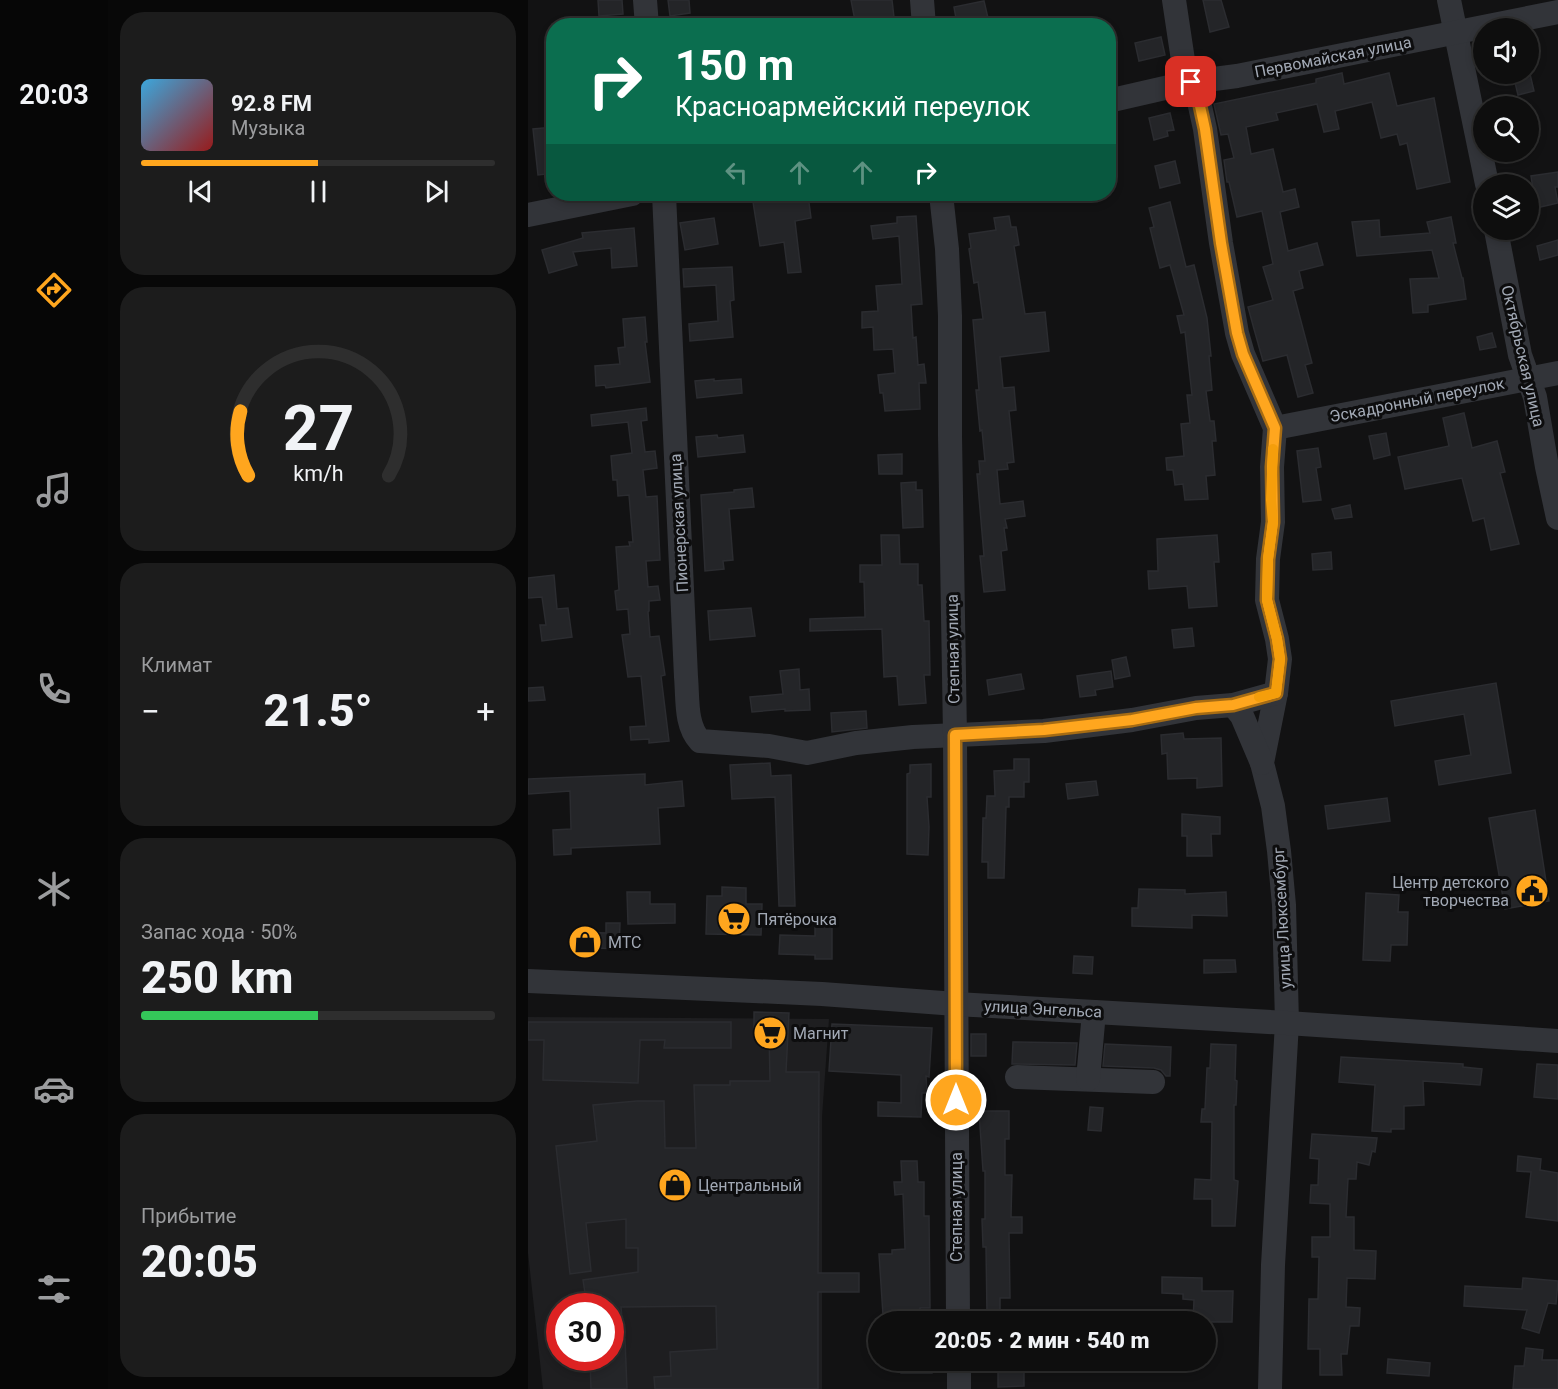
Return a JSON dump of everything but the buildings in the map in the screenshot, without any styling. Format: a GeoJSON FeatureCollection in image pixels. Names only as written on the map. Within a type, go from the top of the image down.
{"type":"FeatureCollection","features":[{"type":"Feature","properties":{"kind":"street"},"geometry":{"type":"LineString","coordinates":[[645,0],[646,18]]}},
{"type":"Feature","properties":{"kind":"street"},"geometry":{"type":"LineString","coordinates":[[922,0],[923,18]]}},
{"type":"Feature","properties":{"kind":"street","name":"улица Люксембург"},"geometry":{"type":"LineString","coordinates":[[1174,0],[1184,67],[1198,97],[1205,129],[1221,243],[1237,333],[1243,354],[1275,428],[1272,467],[1273,522],[1268,559],[1267,600],[1280,659],[1276,693],[1262,763],[1273,806],[1282,883],[1287,1023],[1273,1265],[1270,1389]]}},
{"type":"Feature","properties":{"kind":"street"},"geometry":{"type":"LineString","coordinates":[[1449,0],[1484,174]]}},
{"type":"Feature","properties":{"kind":"street","name":"Первомайская улица"},"geometry":{"type":"LineString","coordinates":[[1116,99],[1191,82],[1237,76],[1558,12]]}},
{"type":"Feature","properties":{"kind":"street"},"geometry":{"type":"LineString","coordinates":[[528,214],[596,201]]}},
{"type":"Feature","properties":{"kind":"street","name":"Пионерская улица"},"geometry":{"type":"LineString","coordinates":[[664,201],[690,723],[694,735],[700,741],[769,746],[807,753],[856,743],[955,735]]}},
{"type":"Feature","properties":{"kind":"street","name":"Степная улица"},"geometry":{"type":"LineString","coordinates":[[942,201],[950,316],[958,1311]]}},
{"type":"Feature","properties":{"kind":"street","name":"Октябрьская улица"},"geometry":{"type":"LineString","coordinates":[[1498,240],[1520,355],[1535,397],[1546,467],[1558,518]]}},
{"type":"Feature","properties":{"kind":"street","name":"Эскадронный переулок"},"geometry":{"type":"LineString","coordinates":[[1275,428],[1558,373]]}},
{"type":"Feature","properties":{"kind":"street"},"geometry":{"type":"LineString","coordinates":[[955,735],[1044,730],[1132,720],[1196,708],[1233,705],[1276,693]]}},
{"type":"Feature","properties":{"kind":"street"},"geometry":{"type":"LineString","coordinates":[[1233,705],[1242,716],[1262,763]]}},
{"type":"Feature","properties":{"kind":"street","name":"улица Энгельса"},"geometry":{"type":"LineString","coordinates":[[528,981],[822,994],[1558,1041]]}},
{"type":"Feature","properties":{"kind":"street"},"geometry":{"type":"LineString","coordinates":[[1088,1079],[1094,1012]]}},
{"type":"Feature","properties":{"kind":"street"},"geometry":{"type":"LineString","coordinates":[[1017,1077],[1154,1082]]}},
{"type":"Feature","properties":{"kind":"street"},"geometry":{"type":"LineString","coordinates":[[958,1371],[959,1389]]}},
{"type":"Feature","properties":{"kind":"shaded area","name":"Центральный"},"geometry":{"type":"Polygon","coordinates":[[[528,1017],[829,1019],[822,1117],[822,1389],[543,1389],[528,1253],[528,1017]]]}},
{"type":"Feature","properties":{"kind":"slow traffic"},"geometry":{"type":"LineString","coordinates":[[1259,697],[1276,693],[1280,659],[1267,600],[1268,559],[1273,522],[1271,500],[1273,449]]}},
{"type":"Feature","properties":{"kind":"place","name":"Центр детского творчества"},"geometry":{"type":"Point","coordinates":[1532,891]}},
{"type":"Feature","properties":{"kind":"place","name":"Пятёрочка"},"geometry":{"type":"Point","coordinates":[734,919]}},
{"type":"Feature","properties":{"kind":"place","name":"МТС"},"geometry":{"type":"Point","coordinates":[585,942]}},
{"type":"Feature","properties":{"kind":"place","name":"Магнит"},"geometry":{"type":"Point","coordinates":[770,1033]}},
{"type":"Feature","properties":{"kind":"place","name":"Центральный"},"geometry":{"type":"Point","coordinates":[675,1185]}},
{"type":"Feature","properties":{"kind":"route"},"geometry":{"type":"LineString","coordinates":[[956,1100],[955,735],[1044,730],[1132,720],[1196,708],[1233,705],[1276,693],[1280,659],[1267,600],[1268,559],[1273,522],[1271,500],[1275,428],[1243,354],[1237,333],[1221,243],[1205,129],[1198,97],[1191,82]]}}]}
